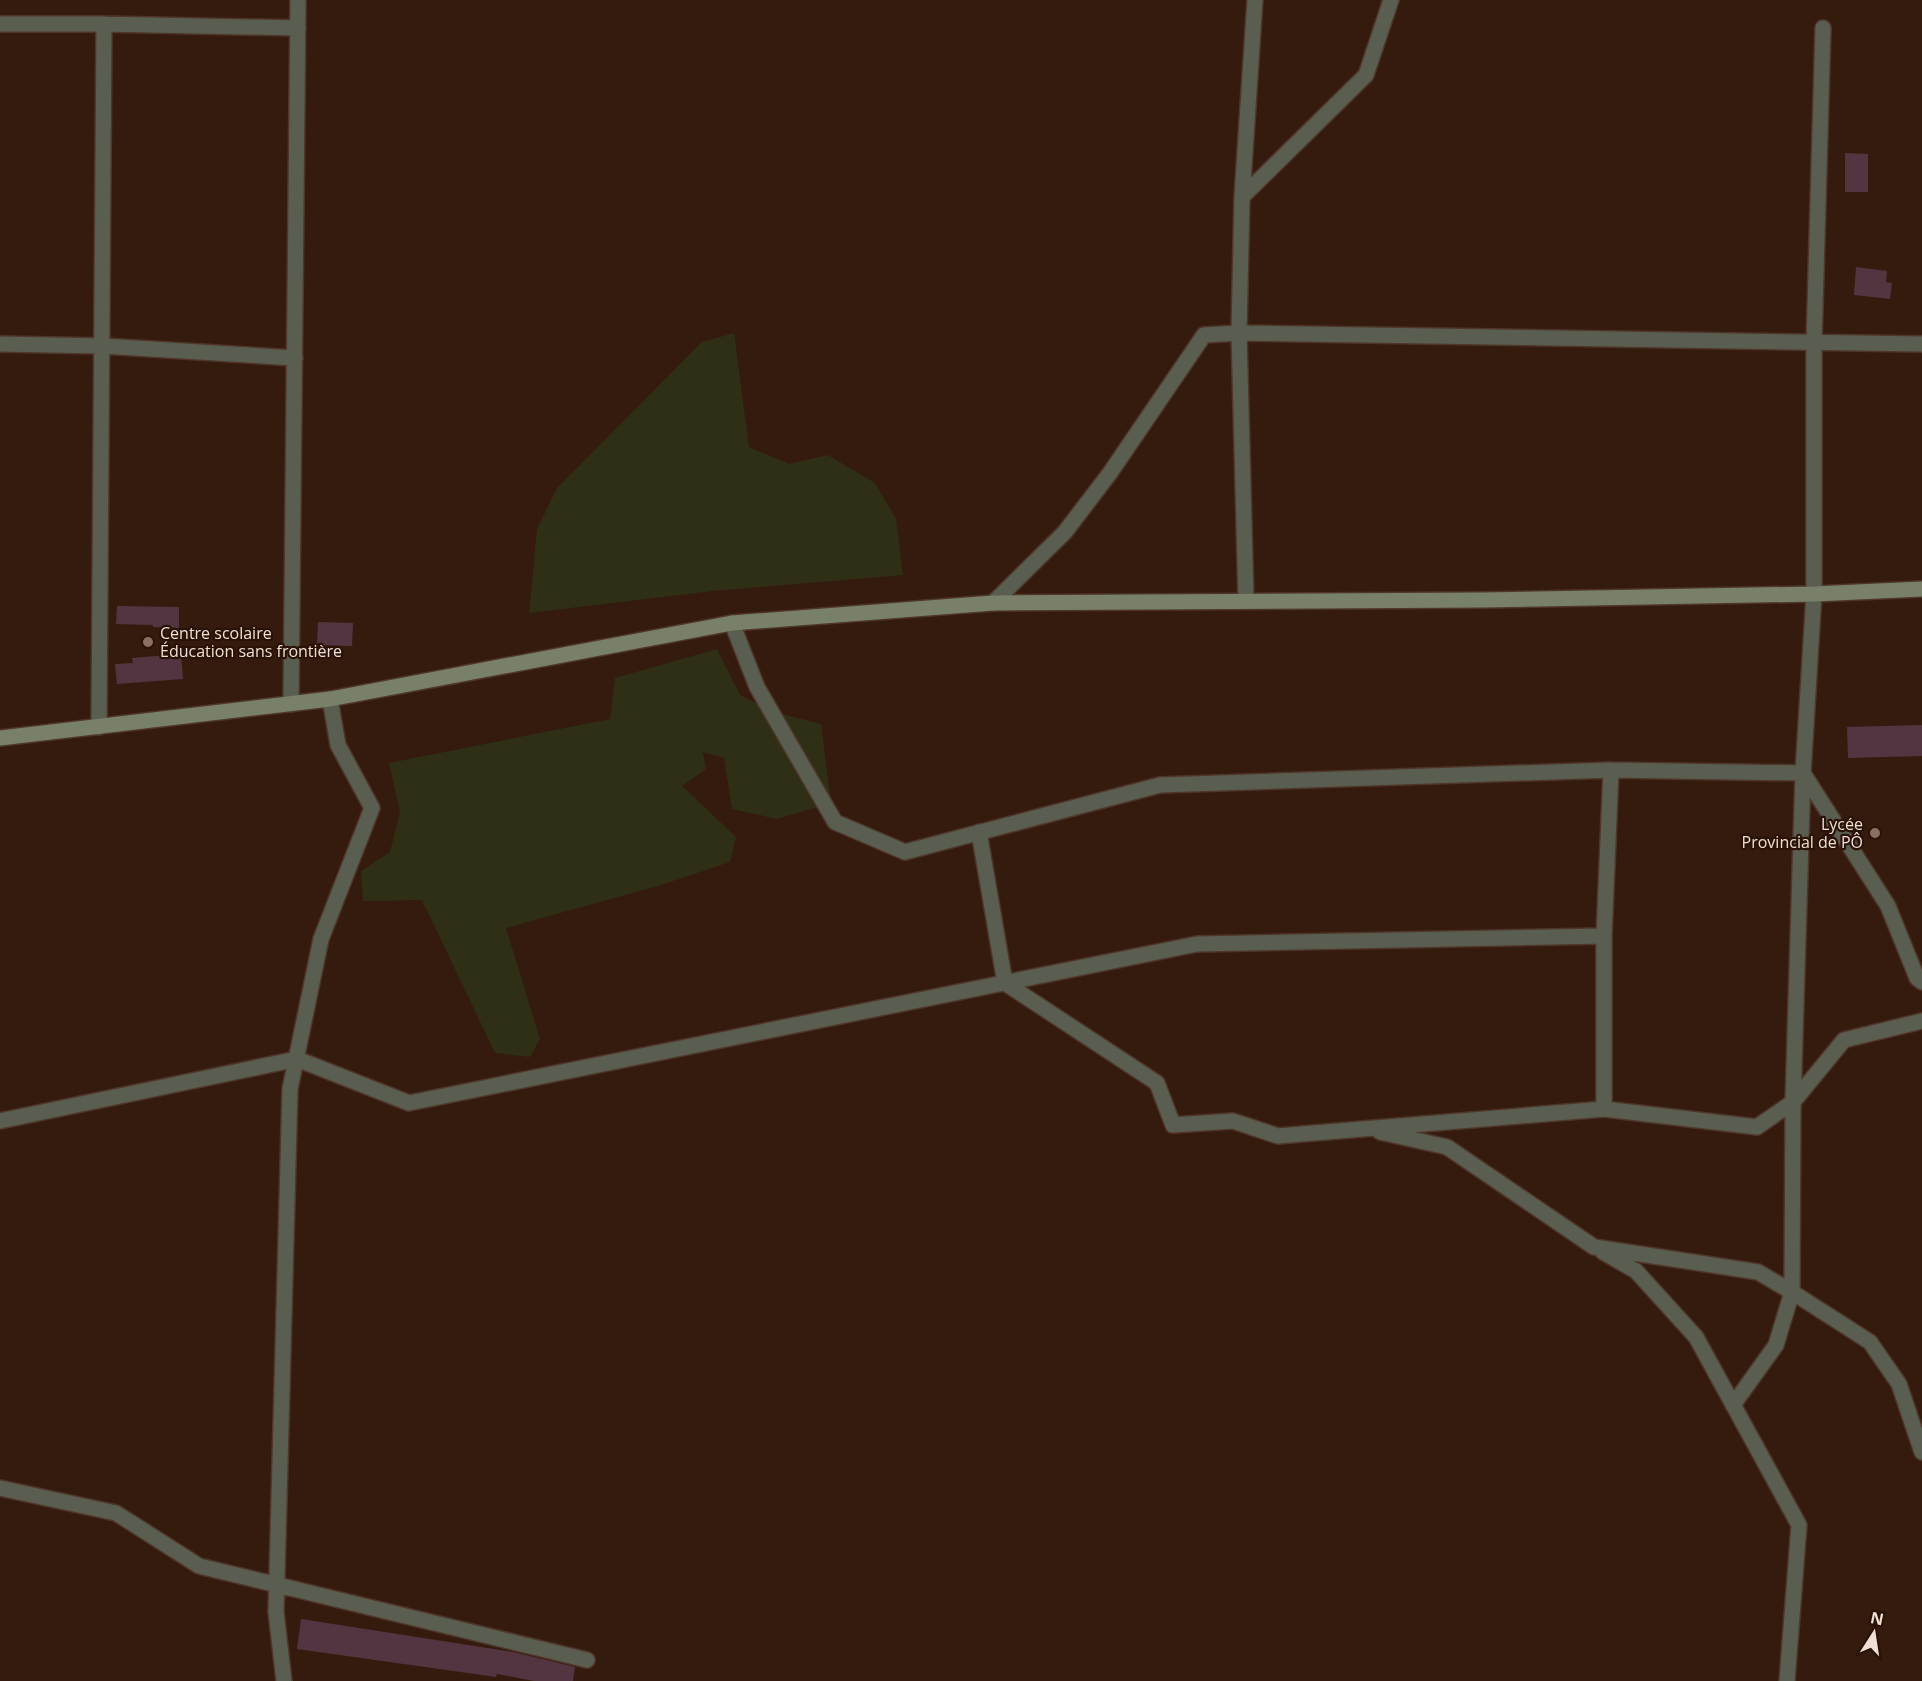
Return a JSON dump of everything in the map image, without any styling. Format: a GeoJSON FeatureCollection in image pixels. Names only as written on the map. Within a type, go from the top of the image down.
{"type":"FeatureCollection","features":[{"type":"Feature","properties":{"kind":"main road"},"geometry":{"type":"LineString","coordinates":[[0,738],[330,699],[732,623],[993,603],[1494,600],[1814,594],[1922,589]]}},
{"type":"Feature","properties":{"kind":"street"},"geometry":{"type":"LineString","coordinates":[[291,704],[298,0]]}},
{"type":"Feature","properties":{"kind":"street"},"geometry":{"type":"LineString","coordinates":[[1245,601],[1239,333],[1242,197],[1255,0]]}},
{"type":"Feature","properties":{"kind":"street"},"geometry":{"type":"LineString","coordinates":[[1242,197],[1366,75],[1391,0]]}},
{"type":"Feature","properties":{"kind":"street"},"geometry":{"type":"LineString","coordinates":[[0,24],[298,28]]}},
{"type":"Feature","properties":{"kind":"street"},"geometry":{"type":"LineString","coordinates":[[99,727],[104,24]]}},
{"type":"Feature","properties":{"kind":"street"},"geometry":{"type":"LineString","coordinates":[[1733,1405],[1776,1345],[1792,1292],[1793,1102],[1803,773],[1814,594],[1814,343],[1823,28]]}},
{"type":"Feature","properties":{"kind":"street"},"geometry":{"type":"LineString","coordinates":[[993,603],[1065,532],[1110,473],[1204,335],[1239,333],[1922,344]]}},
{"type":"Feature","properties":{"kind":"street"},"geometry":{"type":"LineString","coordinates":[[0,344],[103,346],[295,358]]}},
{"type":"Feature","properties":{"kind":"street"},"geometry":{"type":"LineString","coordinates":[[732,623],[756,687],[835,822],[905,852],[1160,785],[1611,770],[1803,773]]}},
{"type":"Feature","properties":{"kind":"street"},"geometry":{"type":"LineString","coordinates":[[284,1681],[276,1612],[290,1089],[321,939],[372,808],[338,745],[330,699]]}},
{"type":"Feature","properties":{"kind":"street"},"geometry":{"type":"LineString","coordinates":[[1604,1109],[1604,936],[1611,770]]}},
{"type":"Feature","properties":{"kind":"street"},"geometry":{"type":"LineString","coordinates":[[1803,773],[1888,906],[1917,978],[1922,982]]}},
{"type":"Feature","properties":{"kind":"street"},"geometry":{"type":"LineString","coordinates":[[979,832],[1005,983],[1157,1083],[1173,1125],[1233,1121],[1278,1136],[1604,1109],[1757,1127],[1793,1102],[1844,1040],[1922,1021]]}},
{"type":"Feature","properties":{"kind":"street"},"geometry":{"type":"LineString","coordinates":[[0,1120],[297,1059],[409,1103],[1197,944],[1604,936]]}},
{"type":"Feature","properties":{"kind":"street"},"geometry":{"type":"LineString","coordinates":[[1365,1129],[1447,1147],[1594,1247],[1635,1271],[1696,1337],[1799,1525],[1787,1681]]}},
{"type":"Feature","properties":{"kind":"street"},"geometry":{"type":"LineString","coordinates":[[1594,1247],[1758,1272],[1792,1292],[1870,1342],[1899,1384],[1922,1452]]}},
{"type":"Feature","properties":{"kind":"street"},"geometry":{"type":"LineString","coordinates":[[0,1488],[116,1513],[200,1566],[587,1660]]}},
{"type":"Feature","properties":{"kind":"green space"},"geometry":{"type":"Polygon","coordinates":[[[734,333],[749,447],[789,464],[828,455],[875,483],[896,519],[903,575],[713,591],[529,613],[537,529],[557,488],[702,342],[734,333]]]}},
{"type":"Feature","properties":{"kind":"green space"},"geometry":{"type":"Polygon","coordinates":[[[717,649],[740,695],[774,712],[821,724],[831,803],[777,819],[732,809],[724,758],[703,752],[706,769],[682,786],[736,837],[730,862],[661,885],[506,928],[540,1039],[530,1057],[495,1053],[422,900],[363,901],[361,871],[390,852],[400,812],[389,763],[610,719],[615,678],[717,649]]]}},
{"type":"Feature","properties":{"kind":"building"},"geometry":{"type":"Polygon","coordinates":[[[1845,153],[1868,154],[1868,192],[1845,192],[1845,153]]]}},
{"type":"Feature","properties":{"kind":"building"},"geometry":{"type":"Polygon","coordinates":[[[1856,267],[1887,271],[1886,282],[1892,283],[1890,299],[1854,295],[1856,267]]]}},
{"type":"Feature","properties":{"kind":"building"},"geometry":{"type":"Polygon","coordinates":[[[117,606],[179,607],[179,628],[116,624],[117,606]]]}},
{"type":"Feature","properties":{"kind":"building"},"geometry":{"type":"Polygon","coordinates":[[[318,622],[353,623],[352,646],[317,645],[318,622]]]}},
{"type":"Feature","properties":{"kind":"building"},"geometry":{"type":"Polygon","coordinates":[[[181,654],[183,679],[117,684],[115,664],[133,663],[132,658],[181,654]]]}},
{"type":"Feature","properties":{"kind":"building"},"geometry":{"type":"Polygon","coordinates":[[[1922,725],[1922,756],[1848,758],[1847,727],[1922,725]]]}},
{"type":"Feature","properties":{"kind":"building"},"geometry":{"type":"Polygon","coordinates":[[[301,1619],[513,1652],[575,1667],[573,1681],[534,1681],[497,1674],[496,1677],[297,1649],[301,1619]]]}},
{"type":"Feature","properties":{"kind":"place","name":"Centre scolaire Éducation sans frontière"},"geometry":{"type":"Point","coordinates":[148,642]}},
{"type":"Feature","properties":{"kind":"place","name":"Lycée Provincial de PÔ"},"geometry":{"type":"Point","coordinates":[1875,833]}}]}
